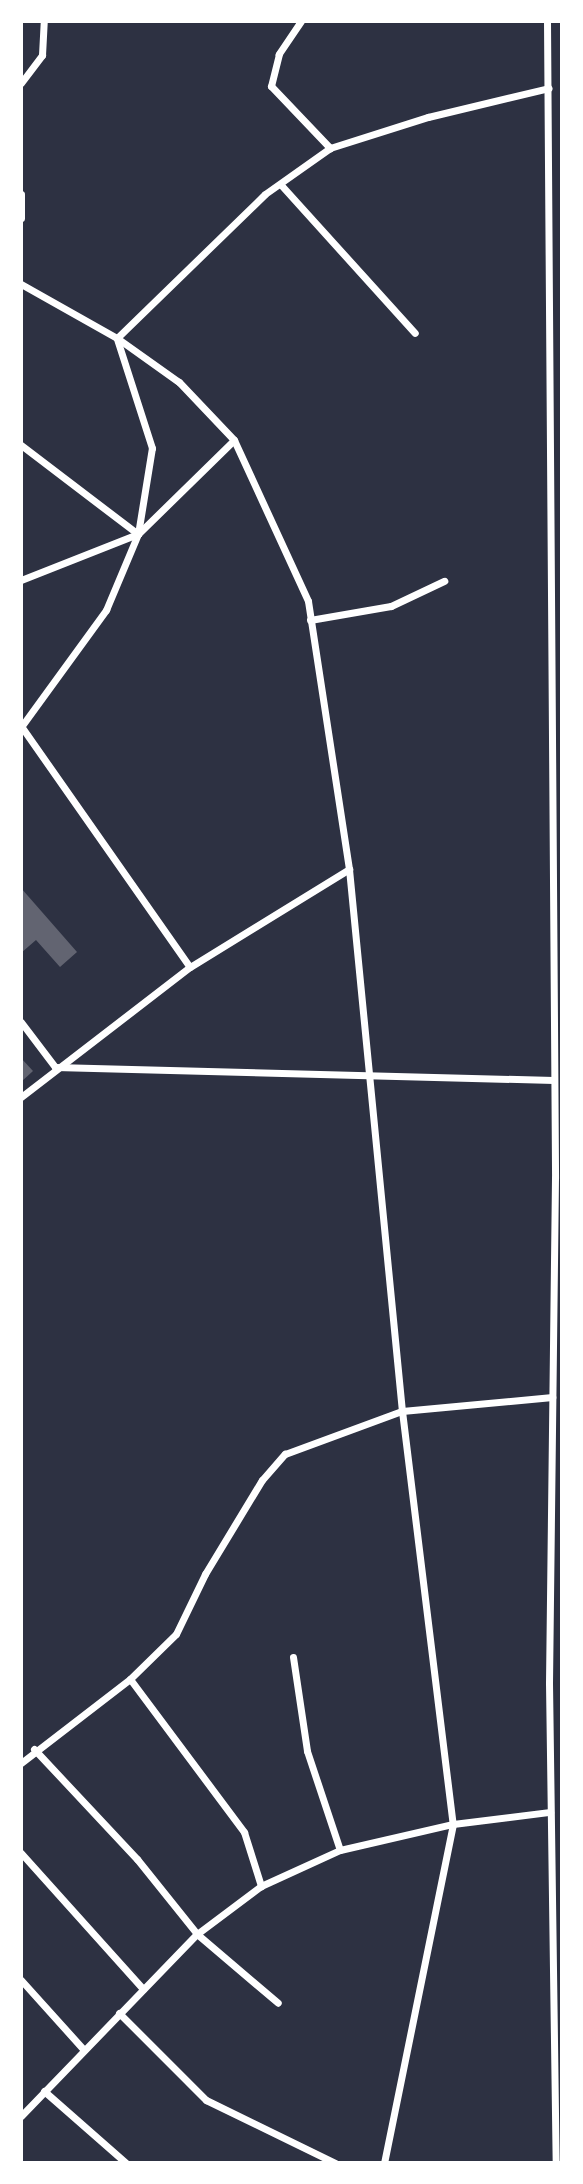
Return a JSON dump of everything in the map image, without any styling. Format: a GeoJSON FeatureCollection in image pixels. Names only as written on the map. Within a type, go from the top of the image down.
{"type":"FeatureCollection","features":[{"type":"Feature","properties":{"kind":"street"},"geometry":{"type":"LineString","coordinates":[[21,83],[42,55],[44,21]]}},
{"type":"Feature","properties":{"kind":"street"},"geometry":{"type":"LineString","coordinates":[[301,21],[279,54],[271,86],[330,148]]}},
{"type":"Feature","properties":{"kind":"street"},"geometry":{"type":"LineString","coordinates":[[547,21],[554,1080],[550,1812],[556,2163]]}},
{"type":"Feature","properties":{"kind":"street"},"geometry":{"type":"LineString","coordinates":[[117,338],[265,194],[282,186],[330,148],[428,117],[549,88]]}},
{"type":"Feature","properties":{"kind":"street"},"geometry":{"type":"LineString","coordinates":[[282,186],[415,333]]}},
{"type":"Feature","properties":{"kind":"street"},"geometry":{"type":"LineString","coordinates":[[21,194],[21,218]]}},
{"type":"Feature","properties":{"kind":"street"},"geometry":{"type":"LineString","coordinates":[[21,284],[117,338],[179,382],[234,440],[307,601],[349,869],[366,1074],[402,1411],[453,1824],[384,2163]]}},
{"type":"Feature","properties":{"kind":"street"},"geometry":{"type":"LineString","coordinates":[[117,338],[152,447],[138,534],[106,610],[21,726],[190,967]]}},
{"type":"Feature","properties":{"kind":"street"},"geometry":{"type":"LineString","coordinates":[[21,580],[138,534],[234,440]]}},
{"type":"Feature","properties":{"kind":"street"},"geometry":{"type":"LineString","coordinates":[[21,445],[138,534]]}},
{"type":"Feature","properties":{"kind":"street"},"geometry":{"type":"LineString","coordinates":[[310,620],[391,606],[444,581]]}},
{"type":"Feature","properties":{"kind":"street"},"geometry":{"type":"LineString","coordinates":[[21,1097],[55,1067],[190,967],[349,869]]}},
{"type":"Feature","properties":{"kind":"street"},"geometry":{"type":"LineString","coordinates":[[21,1022],[55,1067]]}},
{"type":"Feature","properties":{"kind":"street"},"geometry":{"type":"LineString","coordinates":[[55,1067],[554,1080]]}},
{"type":"Feature","properties":{"kind":"street"},"geometry":{"type":"LineString","coordinates":[[21,1763],[34,1749],[130,1679],[176,1634],[254,1492],[285,1454],[402,1411],[552,1397]]}},
{"type":"Feature","properties":{"kind":"street"},"geometry":{"type":"LineString","coordinates":[[293,1657],[307,1751],[340,1850]]}},
{"type":"Feature","properties":{"kind":"street"},"geometry":{"type":"LineString","coordinates":[[130,1679],[244,1832],[261,1886]]}},
{"type":"Feature","properties":{"kind":"street"},"geometry":{"type":"LineString","coordinates":[[34,1749],[137,1858],[197,1934],[278,2003]]}},
{"type":"Feature","properties":{"kind":"street"},"geometry":{"type":"LineString","coordinates":[[21,2116],[197,1934],[261,1886],[340,1850],[453,1824],[550,1812]]}},
{"type":"Feature","properties":{"kind":"street"},"geometry":{"type":"LineString","coordinates":[[21,1853],[143,1989]]}},
{"type":"Feature","properties":{"kind":"street"},"geometry":{"type":"LineString","coordinates":[[21,1980],[84,2050]]}},
{"type":"Feature","properties":{"kind":"street"},"geometry":{"type":"LineString","coordinates":[[119,2013],[206,2100],[335,2163]]}},
{"type":"Feature","properties":{"kind":"street"},"geometry":{"type":"LineString","coordinates":[[44,2091],[126,2163]]}},
{"type":"Feature","properties":{"kind":"building"},"geometry":{"type":"Polygon","coordinates":[[[21,888],[77,952],[60,967],[36,940],[21,953],[21,888]]]}},
{"type":"Feature","properties":{"kind":"building"},"geometry":{"type":"Polygon","coordinates":[[[21,1058],[33,1071],[21,1082],[21,1058]]]}}]}
